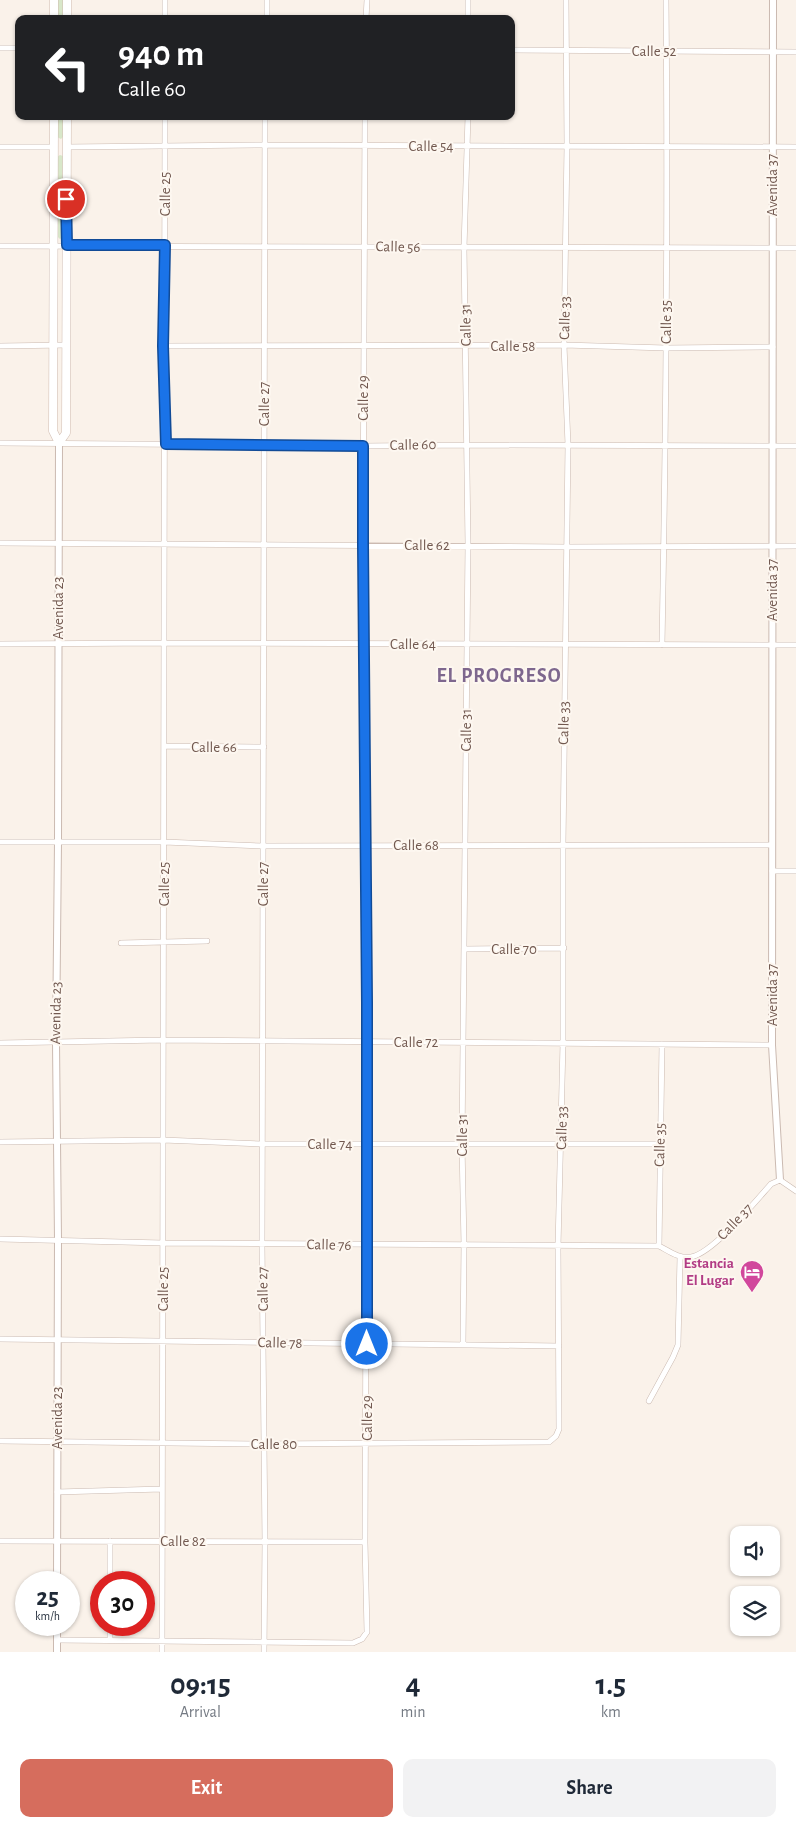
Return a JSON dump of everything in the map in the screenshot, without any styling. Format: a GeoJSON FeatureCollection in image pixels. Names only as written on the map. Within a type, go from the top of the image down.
{"type":"FeatureCollection","features":[{"type":"Feature","properties":{"kind":"main road"},"geometry":{"type":"LineString","coordinates":[[54,0],[54,15]]}},
{"type":"Feature","properties":{"kind":"main road"},"geometry":{"type":"LineString","coordinates":[[67,0],[68,15]]}},
{"type":"Feature","properties":{"kind":"main road","name":"Avenida 23"},"geometry":{"type":"LineString","coordinates":[[54,120],[53,431],[59,443],[66,433],[67,120]]}},
{"type":"Feature","properties":{"kind":"main road"},"geometry":{"type":"LineString","coordinates":[[54,147],[66,147]]}},
{"type":"Feature","properties":{"kind":"street"},"geometry":{"type":"LineString","coordinates":[[165,0],[165,15]]}},
{"type":"Feature","properties":{"kind":"street"},"geometry":{"type":"LineString","coordinates":[[267,0],[267,15]]}},
{"type":"Feature","properties":{"kind":"street"},"geometry":{"type":"LineString","coordinates":[[366,15],[367,0]]}},
{"type":"Feature","properties":{"kind":"street"},"geometry":{"type":"LineString","coordinates":[[468,0],[468,15]]}},
{"type":"Feature","properties":{"kind":"street","name":"Calle 33"},"geometry":{"type":"LineString","coordinates":[[549,1442],[556,1436],[559,1429],[558,1246],[562,1144],[563,845],[568,445],[564,346],[567,146],[566,0]]}},
{"type":"Feature","properties":{"kind":"street","name":"Calle 35"},"geometry":{"type":"LineString","coordinates":[[662,645],[666,348],[666,0]]}},
{"type":"Feature","properties":{"kind":"street","name":"Avenida 37"},"geometry":{"type":"LineString","coordinates":[[772,0],[772,1045],[780,1180]]}},
{"type":"Feature","properties":{"kind":"street"},"geometry":{"type":"LineString","coordinates":[[0,48],[15,48]]}},
{"type":"Feature","properties":{"kind":"street","name":"Calle 52"},"geometry":{"type":"LineString","coordinates":[[515,50],[796,52]]}},
{"type":"Feature","properties":{"kind":"street","name":"Calle 25"},"geometry":{"type":"LineString","coordinates":[[162,1652],[164,544],[166,444],[163,346],[165,120]]}},
{"type":"Feature","properties":{"kind":"street","name":"Calle 27"},"geometry":{"type":"LineString","coordinates":[[264,1652],[266,1542],[262,1244],[262,1041],[265,120]]}},
{"type":"Feature","properties":{"kind":"street","name":"Calle 29"},"geometry":{"type":"LineString","coordinates":[[264,1643],[353,1643],[362,1639],[367,1632],[365,1542],[367,1042],[363,545],[366,120]]}},
{"type":"Feature","properties":{"kind":"street","name":"Calle 31"},"geometry":{"type":"LineString","coordinates":[[463,1344],[462,1144],[468,545],[467,346],[464,248],[468,120]]}},
{"type":"Feature","properties":{"kind":"street","name":"Calle 54"},"geometry":{"type":"LineString","coordinates":[[66,147],[265,145],[796,147]]}},
{"type":"Feature","properties":{"kind":"street"},"geometry":{"type":"LineString","coordinates":[[0,147],[54,147]]}},
{"type":"Feature","properties":{"kind":"street","name":"Calle 56"},"geometry":{"type":"LineString","coordinates":[[0,246],[796,248]]}},
{"type":"Feature","properties":{"kind":"street"},"geometry":{"type":"LineString","coordinates":[[0,346],[66,346]]}},
{"type":"Feature","properties":{"kind":"street","name":"Calle 58"},"geometry":{"type":"LineString","coordinates":[[163,346],[773,347]]}},
{"type":"Feature","properties":{"kind":"street","name":"Avenida 23"},"geometry":{"type":"LineString","coordinates":[[57,1571],[58,1240],[56,1043],[59,443]]}},
{"type":"Feature","properties":{"kind":"street","name":"Calle 60"},"geometry":{"type":"LineString","coordinates":[[0,444],[796,446]]}},
{"type":"Feature","properties":{"kind":"street","name":"Calle 62"},"geometry":{"type":"LineString","coordinates":[[0,543],[566,547],[796,546]]}},
{"type":"Feature","properties":{"kind":"street","name":"Calle 64"},"geometry":{"type":"LineString","coordinates":[[0,644],[796,645]]}},
{"type":"Feature","properties":{"kind":"street","name":"Calle 66"},"geometry":{"type":"LineString","coordinates":[[164,746],[264,747]]}},
{"type":"Feature","properties":{"kind":"street","name":"Calle 68"},"geometry":{"type":"LineString","coordinates":[[0,842],[164,842],[263,846],[772,845]]}},
{"type":"Feature","properties":{"kind":"street"},"geometry":{"type":"LineString","coordinates":[[772,871],[796,871]]}},
{"type":"Feature","properties":{"kind":"street"},"geometry":{"type":"LineString","coordinates":[[121,943],[207,941]]}},
{"type":"Feature","properties":{"kind":"street","name":"Calle 70"},"geometry":{"type":"LineString","coordinates":[[464,949],[564,948]]}},
{"type":"Feature","properties":{"kind":"street","name":"Calle 72"},"geometry":{"type":"LineString","coordinates":[[0,1043],[163,1040],[772,1045]]}},
{"type":"Feature","properties":{"kind":"street","name":"Calle 35"},"geometry":{"type":"LineString","coordinates":[[659,1246],[662,1044]]}},
{"type":"Feature","properties":{"kind":"street","name":"Calle 74"},"geometry":{"type":"LineString","coordinates":[[0,1142],[163,1140],[262,1144],[660,1144]]}},
{"type":"Feature","properties":{"kind":"street"},"geometry":{"type":"LineString","coordinates":[[780,1180],[796,1191]]}},
{"type":"Feature","properties":{"kind":"street","name":"Calle 37"},"geometry":{"type":"LineString","coordinates":[[680,1257],[700,1254],[711,1246],[771,1184],[780,1180]]}},
{"type":"Feature","properties":{"kind":"street","name":"Calle 76"},"geometry":{"type":"LineString","coordinates":[[0,1239],[163,1243],[659,1246]]}},
{"type":"Feature","properties":{"kind":"street"},"geometry":{"type":"LineString","coordinates":[[649,1401],[678,1344],[680,1257],[659,1246]]}},
{"type":"Feature","properties":{"kind":"street","name":"Calle 78"},"geometry":{"type":"LineString","coordinates":[[0,1340],[559,1346]]}},
{"type":"Feature","properties":{"kind":"street","name":"Calle 80"},"geometry":{"type":"LineString","coordinates":[[0,1441],[264,1444],[549,1442]]}},
{"type":"Feature","properties":{"kind":"street"},"geometry":{"type":"LineString","coordinates":[[57,1492],[162,1490]]}},
{"type":"Feature","properties":{"kind":"street","name":"Calle 82"},"geometry":{"type":"LineString","coordinates":[[0,1541],[365,1542]]}},
{"type":"Feature","properties":{"kind":"street"},"geometry":{"type":"LineString","coordinates":[[110,1541],[110,1571]]}},
{"type":"Feature","properties":{"kind":"street"},"geometry":{"type":"LineString","coordinates":[[57,1636],[57,1652]]}},
{"type":"Feature","properties":{"kind":"street"},"geometry":{"type":"LineString","coordinates":[[110,1636],[110,1641]]}},
{"type":"Feature","properties":{"kind":"street"},"geometry":{"type":"LineString","coordinates":[[57,1640],[264,1643]]}},
{"type":"Feature","properties":{"kind":"green space"},"geometry":{"type":"Polygon","coordinates":[[[57,0],[65,0],[64,15],[57,15],[57,0]]]}},
{"type":"Feature","properties":{"kind":"green space"},"geometry":{"type":"Polygon","coordinates":[[[56,120],[64,120],[63,137],[61,139],[57,137],[56,120]]]}},
{"type":"Feature","properties":{"kind":"green space"},"geometry":{"type":"Polygon","coordinates":[[[63,156],[63,237],[60,239],[57,236],[57,157],[63,156]]]}},
{"type":"Feature","properties":{"kind":"place","name":"Estancia El Lugar"},"geometry":{"type":"Point","coordinates":[752,1293]}},
{"type":"Feature","properties":{"kind":"district","name":"EL PROGRESO"},"geometry":{"type":"Point","coordinates":[499,676]}},
{"type":"Feature","properties":{"kind":"route"},"geometry":{"type":"LineString","coordinates":[[66,199],[67,245],[165,245],[163,346],[166,444],[363,446],[367,1002],[367,1344]]}}]}
